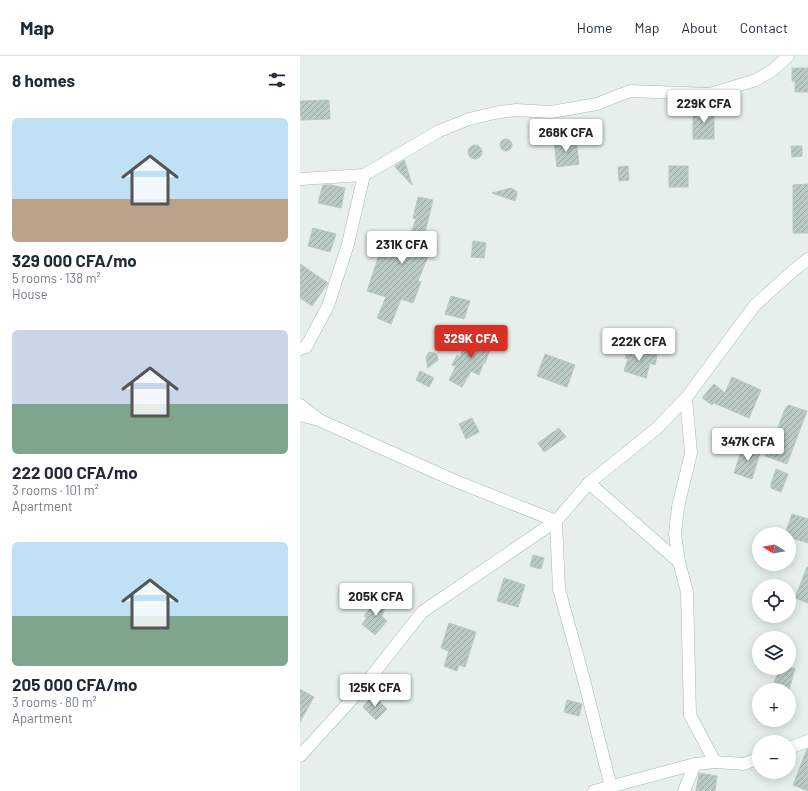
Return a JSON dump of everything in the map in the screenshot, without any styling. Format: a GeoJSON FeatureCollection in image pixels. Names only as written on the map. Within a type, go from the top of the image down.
{"type":"FeatureCollection","features":[{"type":"Feature","properties":{"kind":"street"},"geometry":{"type":"LineString","coordinates":[[300,179],[364,175],[439,131],[469,119],[499,112],[551,112],[597,104],[630,91],[710,94],[756,80],[773,70],[788,56]]}},
{"type":"Feature","properties":{"kind":"street"},"geometry":{"type":"LineString","coordinates":[[300,349],[306,347],[328,306],[348,244],[364,175]]}},
{"type":"Feature","properties":{"kind":"street"},"geometry":{"type":"LineString","coordinates":[[300,756],[363,687],[422,612],[556,521],[589,483],[656,429],[686,398],[755,305],[808,259]]}},
{"type":"Feature","properties":{"kind":"street"},"geometry":{"type":"LineString","coordinates":[[686,398],[691,453],[678,507],[675,534],[687,592],[690,714],[715,762]]}},
{"type":"Feature","properties":{"kind":"street"},"geometry":{"type":"LineString","coordinates":[[300,405],[319,420]]}},
{"type":"Feature","properties":{"kind":"street"},"geometry":{"type":"LineString","coordinates":[[300,415],[319,420],[453,480],[556,521]]}},
{"type":"Feature","properties":{"kind":"street"},"geometry":{"type":"LineString","coordinates":[[589,483],[680,562]]}},
{"type":"Feature","properties":{"kind":"street"},"geometry":{"type":"LineString","coordinates":[[556,521],[559,589],[611,787]]}},
{"type":"Feature","properties":{"kind":"street"},"geometry":{"type":"LineString","coordinates":[[796,745],[808,741]]}},
{"type":"Feature","properties":{"kind":"street"},"geometry":{"type":"LineString","coordinates":[[594,791],[695,764],[715,762],[744,764],[752,761]]}},
{"type":"Feature","properties":{"kind":"street"},"geometry":{"type":"LineString","coordinates":[[684,791],[695,764]]}},
{"type":"Feature","properties":{"kind":"building"},"geometry":{"type":"Polygon","coordinates":[[[792,68],[808,68],[808,92],[795,92],[795,81],[792,81],[792,68]]]}},
{"type":"Feature","properties":{"kind":"building"},"geometry":{"type":"Polygon","coordinates":[[[329,100],[330,119],[301,120],[300,101],[329,100]]]}},
{"type":"Feature","properties":{"kind":"building"},"geometry":{"type":"Polygon","coordinates":[[[693,108],[714,108],[714,139],[693,139],[693,108]]]}},
{"type":"Feature","properties":{"kind":"building"},"geometry":{"type":"Polygon","coordinates":[[[504,139],[508,139],[512,145],[508,151],[504,151],[500,147],[500,143],[504,139]]]}},
{"type":"Feature","properties":{"kind":"building"},"geometry":{"type":"Polygon","coordinates":[[[576,139],[579,164],[557,167],[554,141],[576,139]]]}},
{"type":"Feature","properties":{"kind":"building"},"geometry":{"type":"Polygon","coordinates":[[[475,145],[480,147],[482,152],[480,157],[475,159],[470,157],[468,152],[470,147],[475,145]]]}},
{"type":"Feature","properties":{"kind":"building"},"geometry":{"type":"Polygon","coordinates":[[[791,146],[802,146],[802,156],[792,157],[791,146]]]}},
{"type":"Feature","properties":{"kind":"building"},"geometry":{"type":"Polygon","coordinates":[[[404,160],[405,162],[412,185],[395,167],[404,160]]]}},
{"type":"Feature","properties":{"kind":"building"},"geometry":{"type":"Polygon","coordinates":[[[628,166],[629,180],[619,181],[618,167],[628,166]]]}},
{"type":"Feature","properties":{"kind":"building"},"geometry":{"type":"Polygon","coordinates":[[[669,166],[688,166],[688,187],[669,187],[669,166]]]}},
{"type":"Feature","properties":{"kind":"building"},"geometry":{"type":"Polygon","coordinates":[[[808,184],[808,233],[793,233],[793,185],[808,184]]]}},
{"type":"Feature","properties":{"kind":"building"},"geometry":{"type":"Polygon","coordinates":[[[323,185],[345,188],[341,208],[318,203],[323,185]]]}},
{"type":"Feature","properties":{"kind":"building"},"geometry":{"type":"Polygon","coordinates":[[[511,188],[516,191],[517,194],[515,201],[492,193],[511,188]]]}},
{"type":"Feature","properties":{"kind":"building"},"geometry":{"type":"Polygon","coordinates":[[[418,197],[433,200],[423,240],[433,244],[418,281],[421,282],[413,303],[401,299],[391,324],[377,318],[386,297],[367,291],[384,240],[405,248],[416,219],[413,218],[418,197]]]}},
{"type":"Feature","properties":{"kind":"building"},"geometry":{"type":"Polygon","coordinates":[[[313,228],[336,234],[330,252],[308,246],[313,228]]]}},
{"type":"Feature","properties":{"kind":"building"},"geometry":{"type":"Polygon","coordinates":[[[473,241],[486,243],[484,258],[471,257],[473,241]]]}},
{"type":"Feature","properties":{"kind":"building"},"geometry":{"type":"Polygon","coordinates":[[[300,264],[328,283],[312,306],[300,298],[300,264]]]}},
{"type":"Feature","properties":{"kind":"building"},"geometry":{"type":"Polygon","coordinates":[[[451,296],[470,301],[464,319],[445,314],[451,296]]]}},
{"type":"Feature","properties":{"kind":"building"},"geometry":{"type":"Polygon","coordinates":[[[470,332],[493,342],[479,375],[471,371],[462,387],[449,380],[456,366],[452,365],[457,355],[460,357],[470,332]]]}},
{"type":"Feature","properties":{"kind":"building"},"geometry":{"type":"Polygon","coordinates":[[[629,347],[657,355],[655,365],[650,363],[646,378],[624,371],[628,359],[625,358],[629,347]]]}},
{"type":"Feature","properties":{"kind":"building"},"geometry":{"type":"Polygon","coordinates":[[[429,352],[437,355],[438,360],[428,368],[426,358],[429,352]]]}},
{"type":"Feature","properties":{"kind":"building"},"geometry":{"type":"Polygon","coordinates":[[[545,354],[575,365],[567,387],[537,376],[545,354]]]}},
{"type":"Feature","properties":{"kind":"building"},"geometry":{"type":"Polygon","coordinates":[[[420,371],[434,378],[429,387],[416,380],[420,371]]]}},
{"type":"Feature","properties":{"kind":"building"},"geometry":{"type":"Polygon","coordinates":[[[732,377],[761,390],[749,418],[714,403],[712,405],[702,398],[714,384],[725,393],[732,377]]]}},
{"type":"Feature","properties":{"kind":"building"},"geometry":{"type":"Polygon","coordinates":[[[788,405],[807,411],[787,464],[765,456],[773,435],[775,436],[784,411],[788,405]]]}},
{"type":"Feature","properties":{"kind":"building"},"geometry":{"type":"Polygon","coordinates":[[[472,418],[479,432],[466,439],[459,424],[472,418]]]}},
{"type":"Feature","properties":{"kind":"building"},"geometry":{"type":"Polygon","coordinates":[[[559,428],[566,437],[544,452],[538,443],[559,428]]]}},
{"type":"Feature","properties":{"kind":"building"},"geometry":{"type":"Polygon","coordinates":[[[743,445],[761,450],[752,479],[734,473],[743,445]]]}},
{"type":"Feature","properties":{"kind":"building"},"geometry":{"type":"Polygon","coordinates":[[[776,469],[788,474],[781,492],[771,488],[776,469]]]}},
{"type":"Feature","properties":{"kind":"building"},"geometry":{"type":"Polygon","coordinates":[[[792,514],[808,519],[808,543],[796,539],[796,527],[787,527],[792,514]]]}},
{"type":"Feature","properties":{"kind":"building"},"geometry":{"type":"Polygon","coordinates":[[[533,555],[544,558],[541,569],[530,566],[533,555]]]}},
{"type":"Feature","properties":{"kind":"building"},"geometry":{"type":"Polygon","coordinates":[[[808,567],[808,603],[796,598],[808,567]]]}},
{"type":"Feature","properties":{"kind":"building"},"geometry":{"type":"Polygon","coordinates":[[[504,578],[525,585],[518,607],[497,601],[504,578]]]}},
{"type":"Feature","properties":{"kind":"building"},"geometry":{"type":"Polygon","coordinates":[[[376,598],[387,601],[382,617],[387,621],[375,635],[362,624],[367,618],[364,616],[373,605],[376,598]]]}},
{"type":"Feature","properties":{"kind":"building"},"geometry":{"type":"Polygon","coordinates":[[[449,623],[476,632],[465,667],[459,665],[457,671],[444,666],[449,651],[441,648],[449,623]]]}},
{"type":"Feature","properties":{"kind":"building"},"geometry":{"type":"Polygon","coordinates":[[[777,675],[793,675],[791,683],[774,683],[777,675]]]}},
{"type":"Feature","properties":{"kind":"building"},"geometry":{"type":"Polygon","coordinates":[[[300,689],[314,697],[300,722],[300,689]]]}},
{"type":"Feature","properties":{"kind":"building"},"geometry":{"type":"Polygon","coordinates":[[[373,695],[387,709],[376,720],[363,707],[373,695]]]}},
{"type":"Feature","properties":{"kind":"building"},"geometry":{"type":"Polygon","coordinates":[[[567,700],[582,704],[579,716],[564,712],[567,700]]]}},
{"type":"Feature","properties":{"kind":"building"},"geometry":{"type":"Polygon","coordinates":[[[808,749],[808,791],[793,785],[808,749]]]}},
{"type":"Feature","properties":{"kind":"building"},"geometry":{"type":"Polygon","coordinates":[[[699,773],[717,776],[715,791],[696,791],[699,773]]]}}]}
